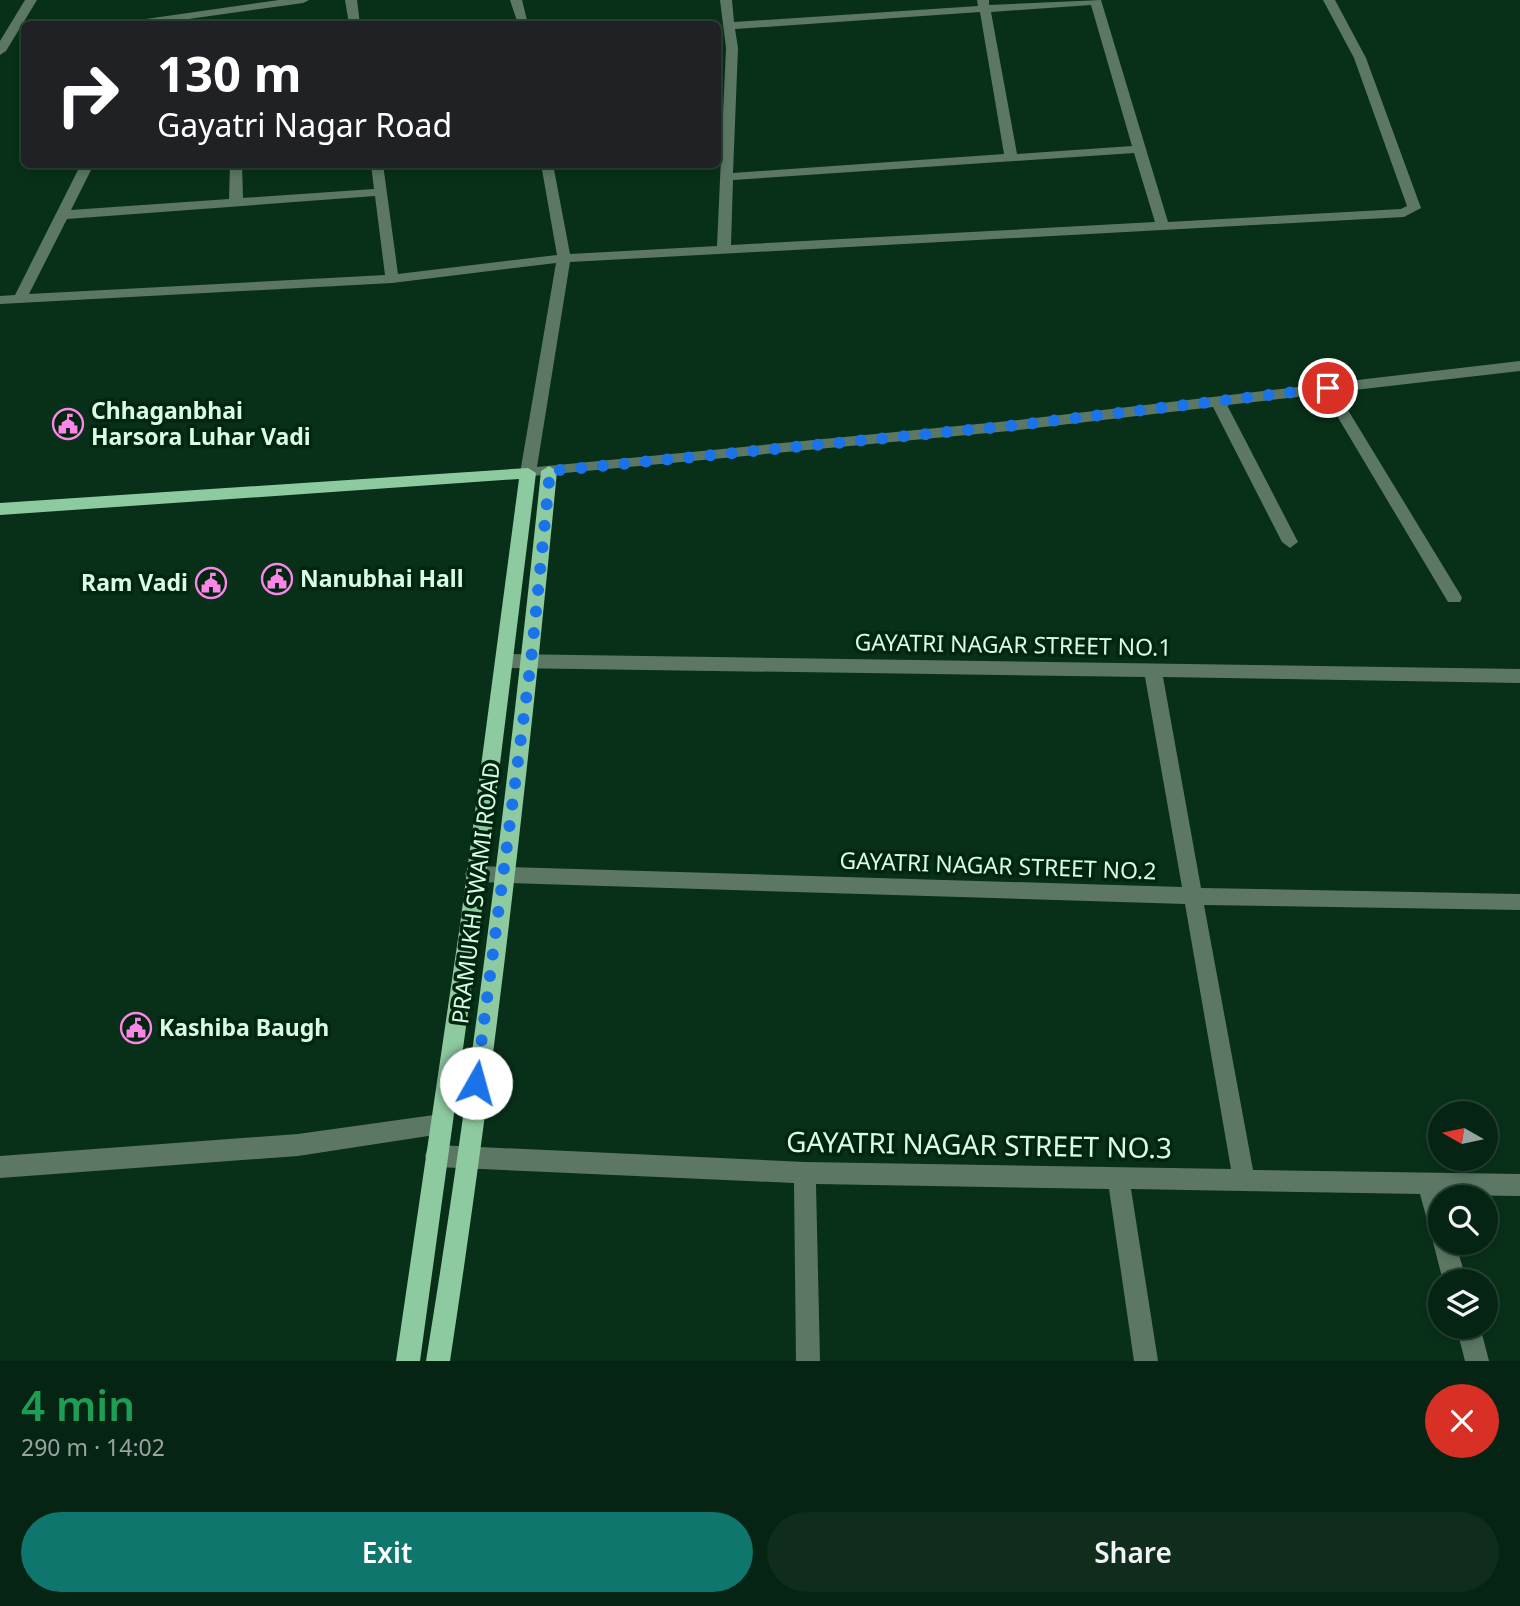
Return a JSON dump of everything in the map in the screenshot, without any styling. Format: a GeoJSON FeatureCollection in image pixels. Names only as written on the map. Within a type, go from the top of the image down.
{"type":"FeatureCollection","features":[{"type":"Feature","properties":{"kind":"main road","name":"PRAMUKH SWAMI ROAD"},"geometry":{"type":"LineString","coordinates":[[438,1361],[531,661],[550,471]]}},
{"type":"Feature","properties":{"kind":"main road"},"geometry":{"type":"LineString","coordinates":[[0,509],[528,473]]}},
{"type":"Feature","properties":{"kind":"main road","name":"PRAMUKH SWAMI ROAD"},"geometry":{"type":"LineString","coordinates":[[408,1361],[505,661],[528,473]]}},
{"type":"Feature","properties":{"kind":"street"},"geometry":{"type":"LineString","coordinates":[[3,47],[31,0]]}},
{"type":"Feature","properties":{"kind":"street"},"geometry":{"type":"LineString","coordinates":[[163,21],[217,6],[303,0]]}},
{"type":"Feature","properties":{"kind":"street"},"geometry":{"type":"LineString","coordinates":[[351,0],[354,21]]}},
{"type":"Feature","properties":{"kind":"street"},"geometry":{"type":"LineString","coordinates":[[516,0],[522,21]]}},
{"type":"Feature","properties":{"kind":"street"},"geometry":{"type":"LineString","coordinates":[[724,250],[727,177],[723,106],[732,48],[726,0]]}},
{"type":"Feature","properties":{"kind":"street"},"geometry":{"type":"LineString","coordinates":[[0,300],[392,279],[564,258],[1404,213],[1414,208],[1360,58],[1329,0]]}},
{"type":"Feature","properties":{"kind":"street"},"geometry":{"type":"LineString","coordinates":[[729,26],[984,4],[1096,1],[1162,225]]}},
{"type":"Feature","properties":{"kind":"street"},"geometry":{"type":"LineString","coordinates":[[984,4],[1011,158]]}},
{"type":"Feature","properties":{"kind":"street"},"geometry":{"type":"LineString","coordinates":[[3,47],[21,41]]}},
{"type":"Feature","properties":{"kind":"street"},"geometry":{"type":"LineString","coordinates":[[727,177],[1139,149]]}},
{"type":"Feature","properties":{"kind":"street"},"geometry":{"type":"LineString","coordinates":[[20,299],[86,168]]}},
{"type":"Feature","properties":{"kind":"street"},"geometry":{"type":"LineString","coordinates":[[236,168],[236,203]]}},
{"type":"Feature","properties":{"kind":"street"},"geometry":{"type":"LineString","coordinates":[[378,168],[392,279]]}},
{"type":"Feature","properties":{"kind":"street"},"geometry":{"type":"LineString","coordinates":[[548,168],[564,258],[528,473],[1009,426],[1520,366]]}},
{"type":"Feature","properties":{"kind":"street"},"geometry":{"type":"LineString","coordinates":[[62,215],[382,192]]}},
{"type":"Feature","properties":{"kind":"street"},"geometry":{"type":"LineString","coordinates":[[1328,388],[1454,598]]}},
{"type":"Feature","properties":{"kind":"street"},"geometry":{"type":"LineString","coordinates":[[1217,401],[1290,542]]}},
{"type":"Feature","properties":{"kind":"street","name":"GAYATRI NAGAR STREET NO.1"},"geometry":{"type":"LineString","coordinates":[[505,661],[1520,676]]}},
{"type":"Feature","properties":{"kind":"street"},"geometry":{"type":"LineString","coordinates":[[1153,672],[1244,1180]]}},
{"type":"Feature","properties":{"kind":"street","name":"GAYATRI NAGAR STREET NO.2"},"geometry":{"type":"LineString","coordinates":[[475,874],[1193,896],[1520,902]]}},
{"type":"Feature","properties":{"kind":"street"},"geometry":{"type":"LineString","coordinates":[[0,1167],[298,1145],[441,1124]]}},
{"type":"Feature","properties":{"kind":"street","name":"GAYATRI NAGAR STREET NO.3"},"geometry":{"type":"LineString","coordinates":[[436,1156],[804,1173],[1520,1185]]}},
{"type":"Feature","properties":{"kind":"street"},"geometry":{"type":"LineString","coordinates":[[804,1173],[808,1361]]}},
{"type":"Feature","properties":{"kind":"street"},"geometry":{"type":"LineString","coordinates":[[1118,1178],[1146,1361]]}},
{"type":"Feature","properties":{"kind":"street"},"geometry":{"type":"LineString","coordinates":[[1472,1339],[1478,1361]]}},
{"type":"Feature","properties":{"kind":"place","name":"Chhaganbhai Harsora Luhar Vadi"},"geometry":{"type":"Point","coordinates":[68,424]}},
{"type":"Feature","properties":{"kind":"place","name":"Nanubhai Hall"},"geometry":{"type":"Point","coordinates":[277,579]}},
{"type":"Feature","properties":{"kind":"place","name":"Ram Vadi"},"geometry":{"type":"Point","coordinates":[211,583]}},
{"type":"Feature","properties":{"kind":"place","name":"Kashiba Baugh"},"geometry":{"type":"Point","coordinates":[136,1028]}},
{"type":"Feature","properties":{"kind":"route"},"geometry":{"type":"LineString","coordinates":[[476,1083],[531,661],[550,471],[1009,426],[1328,388]]}}]}
